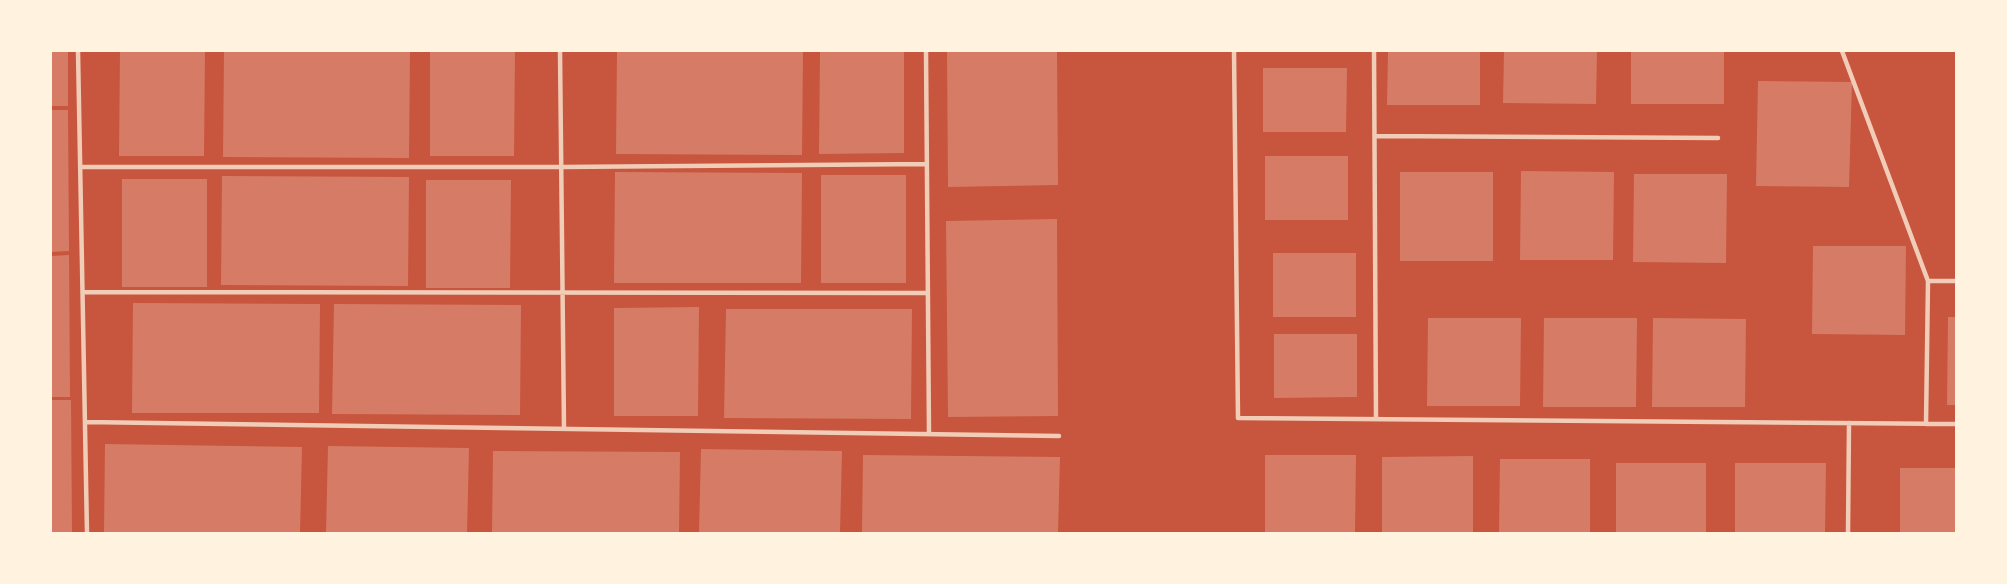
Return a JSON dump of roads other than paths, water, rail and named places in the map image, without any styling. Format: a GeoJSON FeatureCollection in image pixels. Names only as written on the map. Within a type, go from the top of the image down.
{"type":"FeatureCollection","features":[{"type":"Feature","properties":{"kind":"lane"},"geometry":{"type":"LineString","coordinates":[[78,51],[87,533]]}},
{"type":"Feature","properties":{"kind":"lane"},"geometry":{"type":"LineString","coordinates":[[560,51],[564,429]]}},
{"type":"Feature","properties":{"kind":"lane"},"geometry":{"type":"LineString","coordinates":[[926,51],[929,434]]}},
{"type":"Feature","properties":{"kind":"lane"},"geometry":{"type":"LineString","coordinates":[[1234,51],[1238,418],[1956,424]]}},
{"type":"Feature","properties":{"kind":"lane"},"geometry":{"type":"LineString","coordinates":[[1374,51],[1376,419]]}},
{"type":"Feature","properties":{"kind":"lane"},"geometry":{"type":"LineString","coordinates":[[1842,51],[1928,281],[1926,424]]}},
{"type":"Feature","properties":{"kind":"lane"},"geometry":{"type":"LineString","coordinates":[[1375,136],[1718,138]]}},
{"type":"Feature","properties":{"kind":"lane"},"geometry":{"type":"LineString","coordinates":[[80,167],[927,164]]}},
{"type":"Feature","properties":{"kind":"lane"},"geometry":{"type":"LineString","coordinates":[[1928,281],[1956,281]]}},
{"type":"Feature","properties":{"kind":"lane"},"geometry":{"type":"LineString","coordinates":[[83,292],[928,294]]}},
{"type":"Feature","properties":{"kind":"lane"},"geometry":{"type":"LineString","coordinates":[[85,422],[1059,436]]}},
{"type":"Feature","properties":{"kind":"lane"},"geometry":{"type":"LineString","coordinates":[[1848,533],[1849,423]]}}]}
